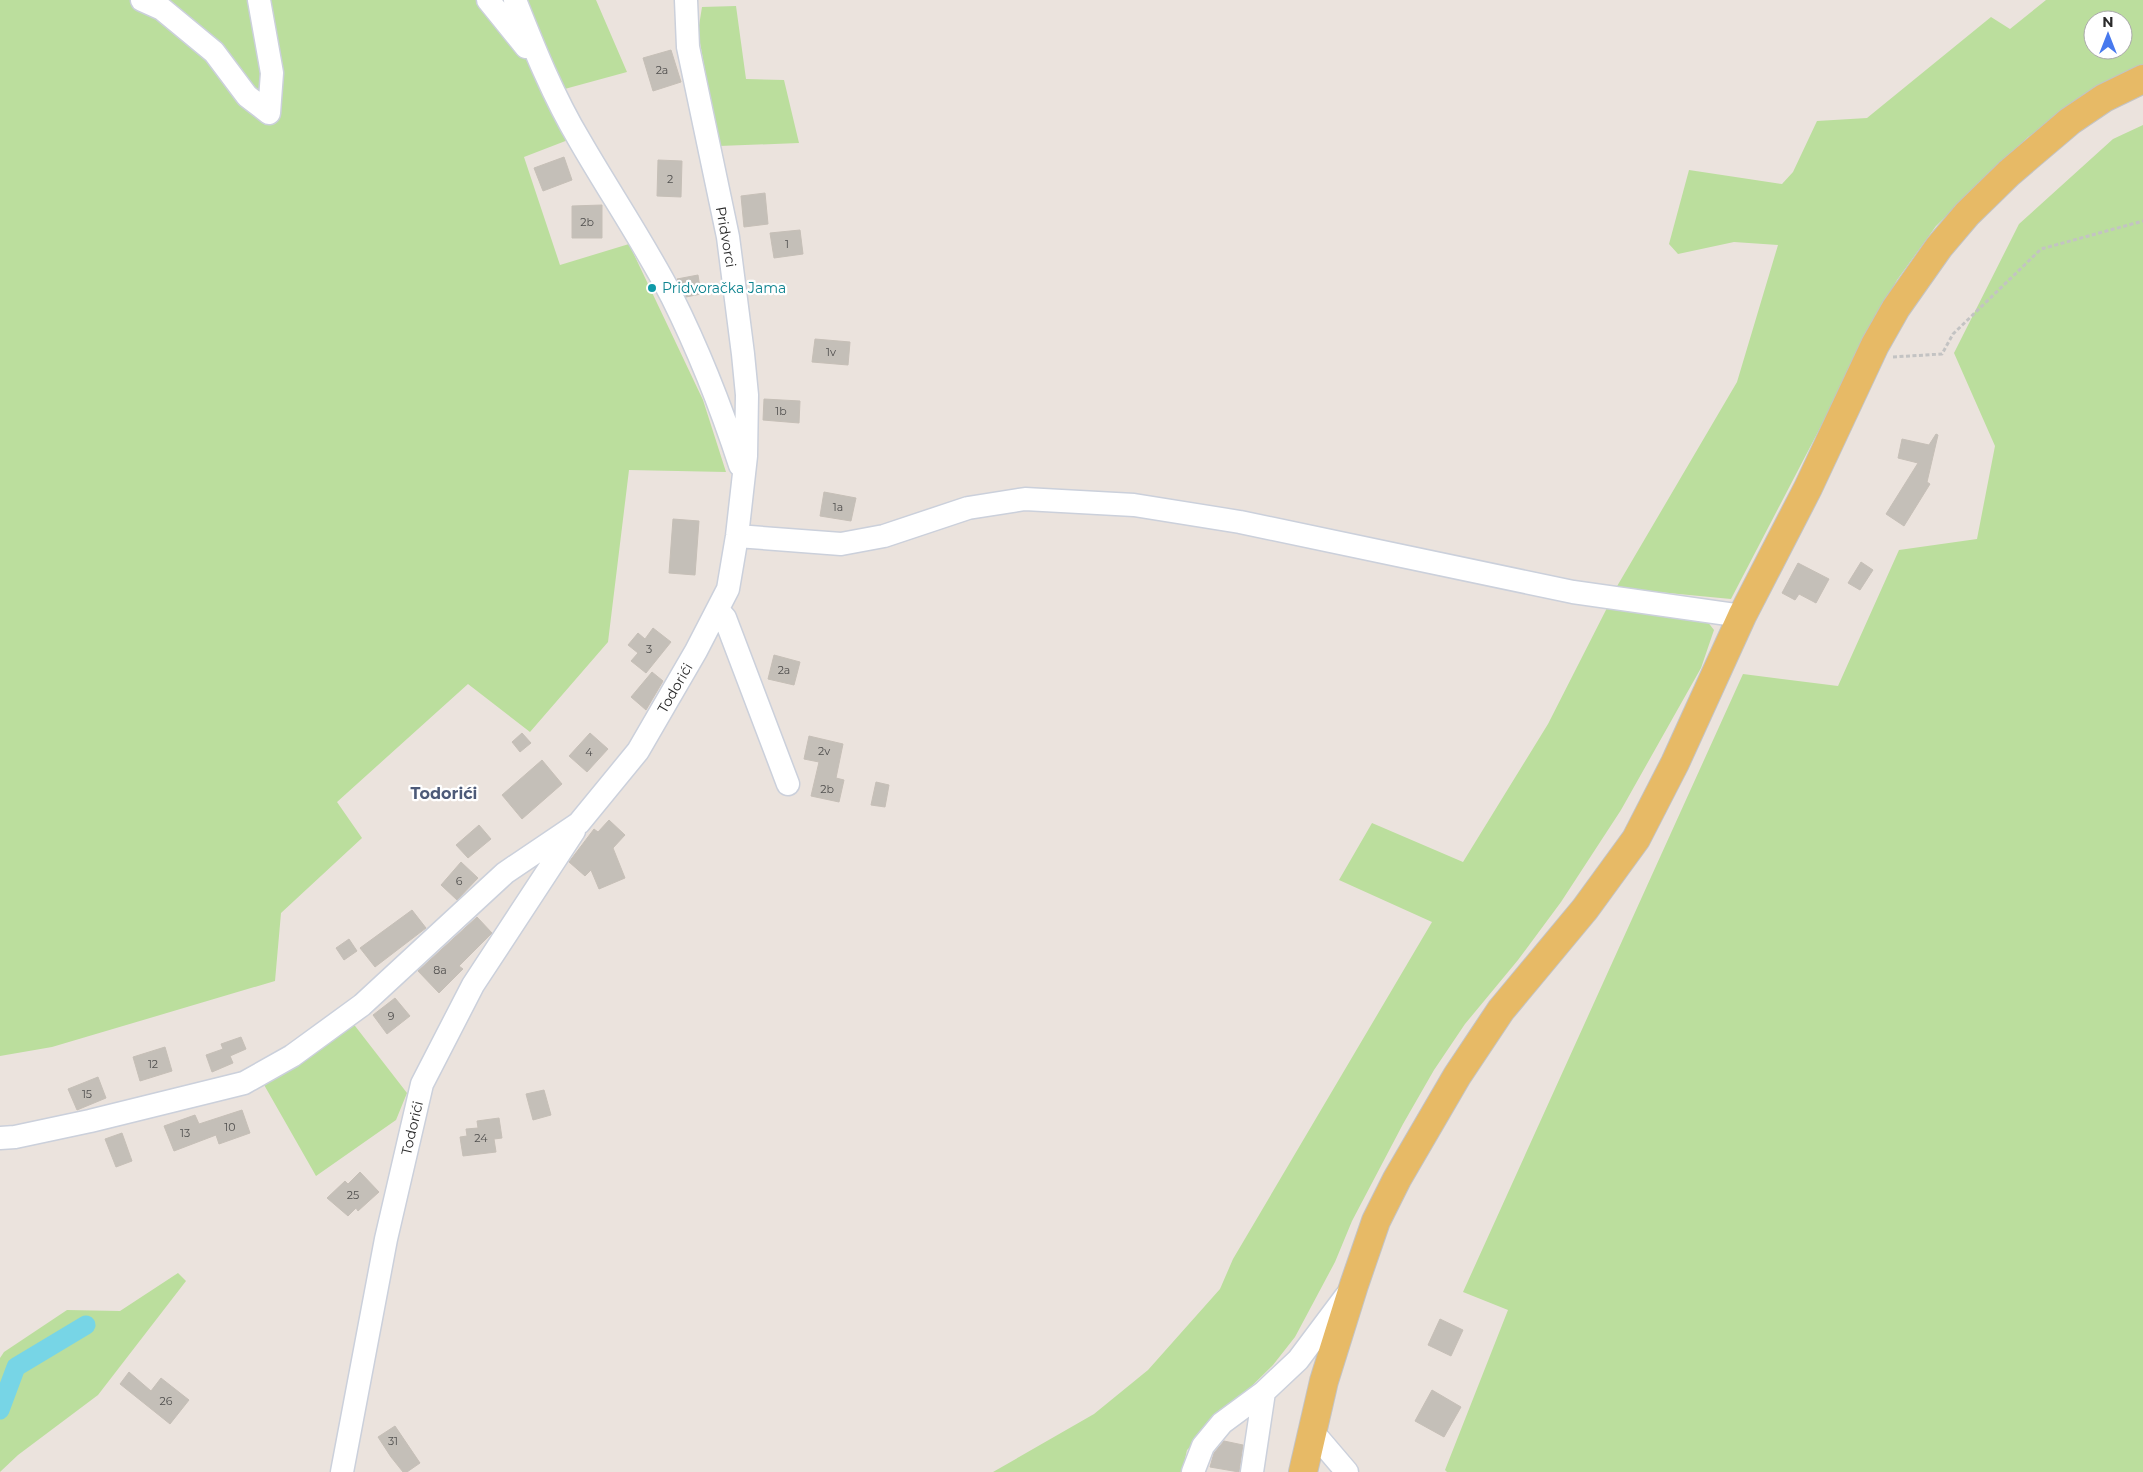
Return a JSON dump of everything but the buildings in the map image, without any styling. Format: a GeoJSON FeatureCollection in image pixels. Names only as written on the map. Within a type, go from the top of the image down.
{"type":"FeatureCollection","features":[{"type":"Feature","properties":{"kind":"main road"},"geometry":{"type":"LineString","coordinates":[[1303,1472],[1324,1381],[1354,1285],[1376,1222],[1397,1179],[1456,1076],[1501,1010],[1579,917],[1636,839],[1675,763],[1742,616],[1808,488],[1875,345],[1896,308],[1938,246],[1967,214],[2037,148],[2104,98],[2143,79]]}},
{"type":"Feature","properties":{"kind":"street"},"geometry":{"type":"LineString","coordinates":[[142,0],[162,9],[214,52],[247,96],[269,113],[272,73],[259,0]]}},
{"type":"Feature","properties":{"kind":"street"},"geometry":{"type":"LineString","coordinates":[[488,0],[542,68]]}},
{"type":"Feature","properties":{"kind":"street"},"geometry":{"type":"LineString","coordinates":[[515,0],[542,68],[579,139],[620,205],[672,297],[715,390],[744,475]]}},
{"type":"Feature","properties":{"kind":"street","name":"Pridvorci"},"geometry":{"type":"LineString","coordinates":[[686,0],[688,47],[728,237],[744,354],[746,395],[744,475],[737,536]]}},
{"type":"Feature","properties":{"kind":"street"},"geometry":{"type":"LineString","coordinates":[[737,536],[840,544],[884,536],[968,508],[1025,499],[1126,504],[1240,522],[1573,592],[1742,616]]}},
{"type":"Feature","properties":{"kind":"street","name":"Todorići"},"geometry":{"type":"LineString","coordinates":[[342,1472],[386,1240],[422,1084],[473,985],[579,823],[638,751],[728,589],[737,536]]}},
{"type":"Feature","properties":{"kind":"street"},"geometry":{"type":"LineString","coordinates":[[718,610],[725,618],[788,784]]}},
{"type":"Feature","properties":{"kind":"street","name":"Todorići"},"geometry":{"type":"LineString","coordinates":[[0,1138],[15,1137],[80,1123],[244,1083],[292,1056],[362,1005],[505,873],[579,823]]}},
{"type":"Feature","properties":{"kind":"street"},"geometry":{"type":"LineString","coordinates":[[1193,1472],[1204,1446],[1222,1423],[1264,1392],[1298,1360],[1354,1285]]}},
{"type":"Feature","properties":{"kind":"street"},"geometry":{"type":"LineString","coordinates":[[1252,1472],[1264,1392]]}},
{"type":"Feature","properties":{"kind":"street"},"geometry":{"type":"LineString","coordinates":[[1312,1431],[1347,1472]]}},
{"type":"Feature","properties":{"kind":"path"},"geometry":{"type":"LineString","coordinates":[[1883,358],[1942,354],[1953,334],[2041,249],[2143,222]]}},
{"type":"Feature","properties":{"kind":"green space"},"geometry":{"type":"Polygon","coordinates":[[[0,0],[503,0],[515,26],[504,0],[596,0],[627,72],[561,90],[568,140],[524,157],[560,265],[629,244],[703,400],[726,472],[629,470],[608,642],[530,732],[468,684],[337,802],[362,838],[281,913],[275,981],[52,1047],[0,1056],[0,0]]]}},
{"type":"Feature","properties":{"kind":"green space"},"geometry":{"type":"Polygon","coordinates":[[[2046,0],[2143,0],[2143,71],[2076,106],[2028,137],[1936,226],[1897,280],[1731,599],[1616,588],[1737,382],[1778,245],[1734,242],[1678,254],[1669,244],[1689,170],[1782,184],[1793,172],[1817,121],[1867,118],[1991,17],[2010,29],[2046,0]]]}},
{"type":"Feature","properties":{"kind":"green space"},"geometry":{"type":"Polygon","coordinates":[[[736,6],[746,79],[784,80],[799,143],[719,146],[698,32],[702,7],[736,6]]]}},
{"type":"Feature","properties":{"kind":"green space"},"geometry":{"type":"Polygon","coordinates":[[[2143,125],[2143,1472],[1447,1472],[1445,1470],[1508,1310],[1463,1292],[1743,674],[1838,686],[1899,550],[1977,539],[1995,446],[1954,353],[2019,224],[2113,139],[2143,125]]]}},
{"type":"Feature","properties":{"kind":"green space"},"geometry":{"type":"Polygon","coordinates":[[[1608,606],[1707,621],[1714,630],[1701,668],[1621,810],[1561,902],[1518,960],[1465,1024],[1434,1070],[1352,1221],[1335,1262],[1295,1337],[1273,1365],[1187,1450],[1182,1472],[993,1472],[1094,1414],[1148,1370],[1220,1289],[1233,1259],[1432,922],[1339,880],[1372,823],[1463,862],[1548,724],[1608,606]]]}},
{"type":"Feature","properties":{"kind":"green space"},"geometry":{"type":"Polygon","coordinates":[[[352,1022],[407,1093],[396,1120],[316,1176],[263,1083],[352,1022]]]}},
{"type":"Feature","properties":{"kind":"green space"},"geometry":{"type":"Polygon","coordinates":[[[178,1273],[186,1281],[98,1395],[18,1455],[0,1472],[0,1358],[4,1352],[67,1310],[120,1311],[178,1273]]]}},
{"type":"Feature","properties":{"kind":"waterway"},"geometry":{"type":"LineString","coordinates":[[0,1410],[16,1367],[86,1325]]}},
{"type":"Feature","properties":{"kind":"place","name":"Pridvoračka Jama"},"geometry":{"type":"Point","coordinates":[652,288]}},
{"type":"Feature","properties":{"kind":"district","name":"Todorići"},"geometry":{"type":"Point","coordinates":[444,793]}}]}
